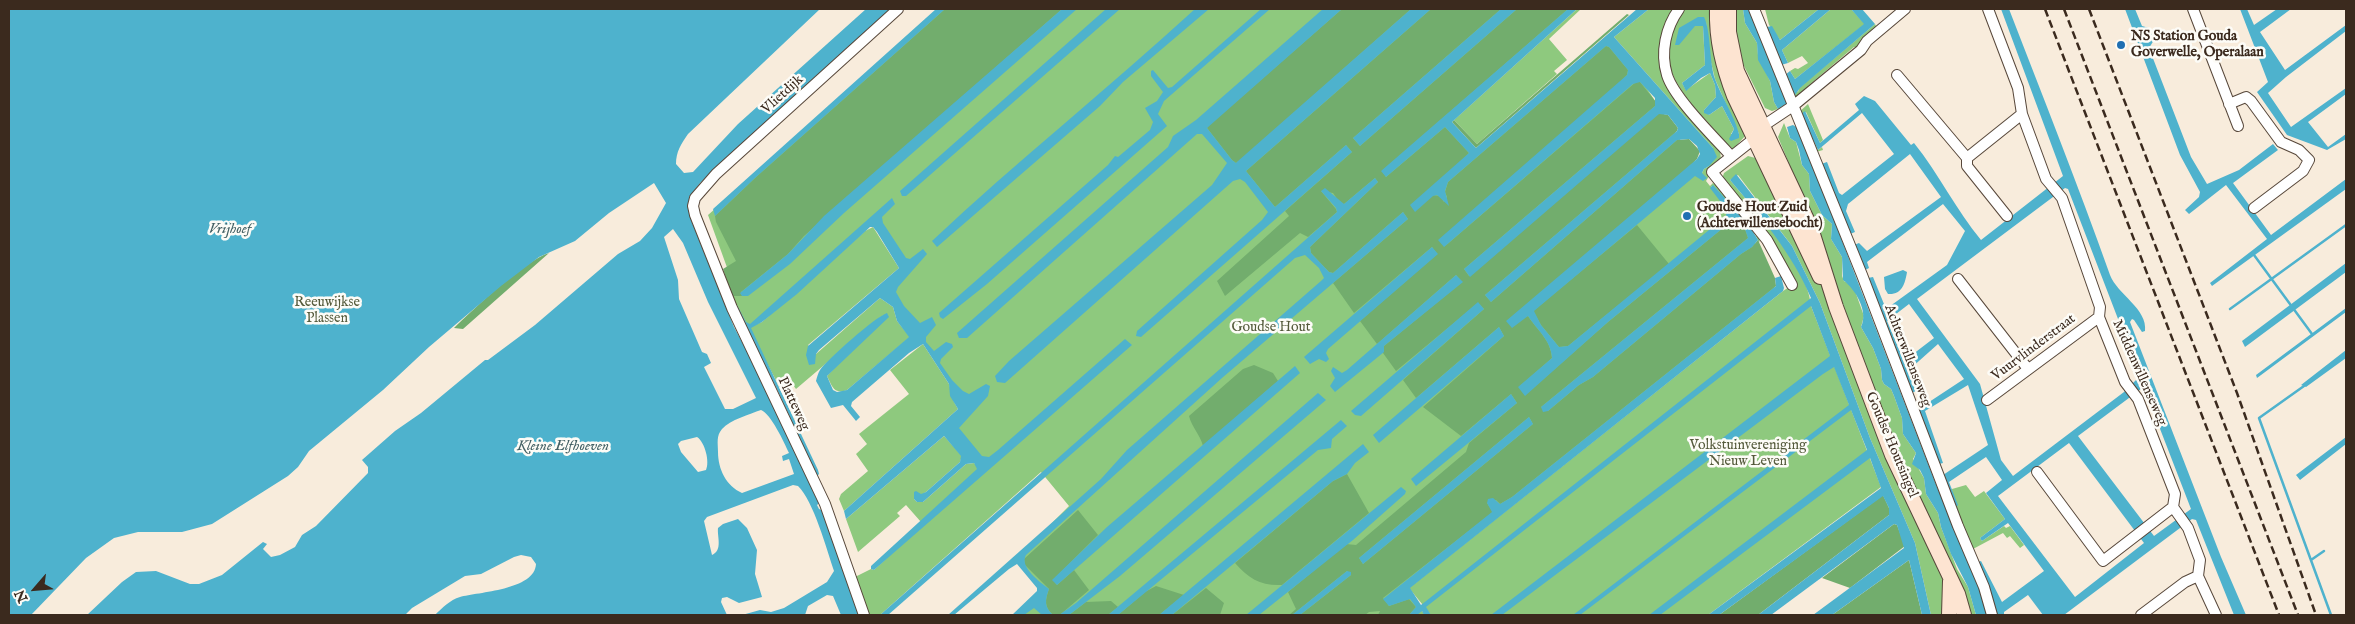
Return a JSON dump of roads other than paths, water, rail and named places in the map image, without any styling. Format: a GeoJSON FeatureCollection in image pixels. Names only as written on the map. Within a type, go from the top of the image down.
{"type":"FeatureCollection","features":[{"type":"Feature","properties":{"kind":"main road","name":"Goudse Houtsingel"},"geometry":{"type":"LineString","coordinates":[[1717,9],[1718,41],[1724,69],[1836,307]]}},
{"type":"Feature","properties":{"kind":"main road","name":"Goudse Houtsingel"},"geometry":{"type":"LineString","coordinates":[[1729,9],[1729,32],[1737,71],[1811,228],[1836,307],[1892,455],[1950,581],[1958,594],[1964,615]]}},
{"type":"Feature","properties":{"kind":"main road","name":"Goudse Houtsingel"},"geometry":{"type":"LineString","coordinates":[[1949,615],[1950,581]]}},
{"type":"Feature","properties":{"kind":"street","name":"Vlietdijk"},"geometry":{"type":"LineString","coordinates":[[693,206],[699,192],[716,174],[898,9]]}},
{"type":"Feature","properties":{"kind":"street"},"geometry":{"type":"LineString","coordinates":[[1679,9],[1668,28],[1665,43],[1667,75],[1683,101],[1731,156]]}},
{"type":"Feature","properties":{"kind":"street","name":"Achterwillenseweg"},"geometry":{"type":"LineString","coordinates":[[1754,9],[1862,276],[1958,526],[1984,587],[1992,615]]}},
{"type":"Feature","properties":{"kind":"street"},"geometry":{"type":"LineString","coordinates":[[1792,285],[1767,240],[1712,172],[1755,138],[1763,126],[1793,106],[1861,50],[1867,41],[1905,9]]}},
{"type":"Feature","properties":{"kind":"street","name":"Middenwillenseweg"},"geometry":{"type":"LineString","coordinates":[[1988,9],[2018,88],[2022,114],[2046,179],[2062,198],[2100,308],[2099,317],[2132,390],[2175,494],[2176,512]]}},
{"type":"Feature","properties":{"kind":"street"},"geometry":{"type":"LineString","coordinates":[[2196,9],[2238,126]]}},
{"type":"Feature","properties":{"kind":"street"},"geometry":{"type":"LineString","coordinates":[[1897,75],[1967,158],[1967,166],[2007,216]]}},
{"type":"Feature","properties":{"kind":"street"},"geometry":{"type":"LineString","coordinates":[[2229,104],[2246,97],[2282,142],[2299,150],[2309,160],[2303,171],[2254,208]]}},
{"type":"Feature","properties":{"kind":"street"},"geometry":{"type":"LineString","coordinates":[[1967,158],[2022,114]]}},
{"type":"Feature","properties":{"kind":"street","name":"Platteweg"},"geometry":{"type":"LineString","coordinates":[[693,206],[697,222],[732,308],[825,504],[864,615]]}},
{"type":"Feature","properties":{"kind":"street"},"geometry":{"type":"LineString","coordinates":[[1958,279],[2028,369]]}},
{"type":"Feature","properties":{"kind":"street","name":"Vuurvlinderstraat"},"geometry":{"type":"LineString","coordinates":[[1986,400],[2099,317]]}},
{"type":"Feature","properties":{"kind":"street"},"geometry":{"type":"LineString","coordinates":[[2037,472],[2103,561],[2176,512],[2186,525],[2200,560],[2198,576],[2216,615]]}},
{"type":"Feature","properties":{"kind":"street"},"geometry":{"type":"LineString","coordinates":[[2141,615],[2185,582],[2198,576]]}},
{"type":"Feature","properties":{"kind":"water","name":"Vrijhoef"},"geometry":{"type":"Polygon","coordinates":[[[9,9],[820,9],[688,134],[679,148],[676,160],[676,164],[684,173],[693,172],[738,124],[866,9],[893,9],[701,182],[689,197],[691,220],[734,327],[765,385],[820,502],[817,505],[819,509],[824,511],[860,615],[841,615],[833,596],[827,595],[808,606],[805,615],[742,615],[760,610],[771,612],[784,608],[827,582],[834,571],[809,503],[798,486],[793,485],[707,517],[704,521],[712,555],[718,547],[718,528],[723,524],[738,519],[747,528],[757,550],[755,574],[762,597],[739,603],[727,597],[722,598],[721,602],[727,615],[435,615],[446,604],[456,598],[516,585],[526,579],[533,573],[536,564],[531,557],[521,555],[481,574],[465,576],[412,608],[405,615],[87,615],[122,582],[136,572],[156,571],[190,584],[199,584],[222,575],[263,542],[267,544],[263,549],[271,557],[280,555],[295,547],[302,535],[316,526],[368,473],[368,467],[362,460],[395,431],[421,413],[485,360],[488,360],[535,325],[618,254],[640,241],[652,228],[666,203],[654,183],[609,213],[575,241],[539,257],[501,286],[429,347],[383,390],[309,451],[298,467],[288,476],[212,524],[182,532],[138,532],[114,538],[86,558],[31,615],[9,615],[9,9]],[[673,229],[664,237],[678,280],[679,299],[702,352],[707,354],[711,363],[704,367],[725,409],[733,409],[756,398],[708,302],[683,243],[673,229]],[[761,410],[740,418],[722,429],[718,437],[719,465],[727,481],[742,493],[794,474],[789,459],[783,461],[782,456],[789,453],[769,417],[761,410]],[[697,437],[681,441],[678,444],[681,452],[698,472],[706,470],[707,457],[700,440],[697,437]]]}},
{"type":"Feature","properties":{"kind":"water"},"geometry":{"type":"Polygon","coordinates":[[[936,9],[945,9],[715,216],[713,209],[936,9]]]}},
{"type":"Feature","properties":{"kind":"water"},"geometry":{"type":"Polygon","coordinates":[[[1062,9],[1077,9],[844,213],[790,264],[748,296],[742,296],[740,293],[788,254],[824,216],[1062,9]]]}},
{"type":"Feature","properties":{"kind":"water"},"geometry":{"type":"Polygon","coordinates":[[[1106,9],[1120,9],[906,196],[902,196],[900,191],[1106,9]]]}},
{"type":"Feature","properties":{"kind":"water"},"geometry":{"type":"Polygon","coordinates":[[[1195,9],[1209,9],[1123,82],[1100,106],[937,247],[932,241],[964,211],[1195,9]]]}},
{"type":"Feature","properties":{"kind":"water"},"geometry":{"type":"Polygon","coordinates":[[[1261,9],[1270,9],[1164,101],[1158,114],[1167,126],[987,284],[943,319],[940,317],[939,313],[1108,165],[1115,156],[1118,157],[1150,130],[1153,122],[1145,108],[1157,101],[1163,92],[1151,76],[1151,71],[1153,70],[1168,88],[1172,87],[1261,9]]]}},
{"type":"Feature","properties":{"kind":"water"},"geometry":{"type":"Polygon","coordinates":[[[1323,9],[1342,9],[1207,128],[1236,163],[1411,9],[1431,9],[1246,171],[1275,207],[1346,145],[1352,152],[1141,337],[1136,336],[1137,331],[1262,220],[1268,212],[1245,182],[1240,179],[1233,181],[1005,383],[997,382],[995,376],[1009,361],[1212,185],[1227,163],[1202,134],[1197,134],[967,338],[959,338],[957,333],[1168,147],[1173,136],[1196,120],[1323,9]]]}},
{"type":"Feature","properties":{"kind":"water"},"geometry":{"type":"Polygon","coordinates":[[[1501,9],[1517,9],[1360,146],[1353,138],[1501,9]]]}},
{"type":"Feature","properties":{"kind":"water"},"geometry":{"type":"Polygon","coordinates":[[[1568,9],[1577,9],[1452,122],[1476,148],[1637,9],[1649,9],[1614,37],[1713,148],[1717,157],[1702,173],[1707,178],[1703,181],[1695,176],[1534,311],[1541,325],[1559,347],[1568,346],[1726,216],[1727,210],[1710,188],[1713,185],[1749,225],[1758,240],[1752,247],[1741,254],[1593,377],[1579,385],[1548,411],[1543,412],[1541,407],[1748,238],[1745,229],[1734,219],[1608,322],[1525,396],[1518,387],[1552,358],[1551,352],[1546,340],[1528,316],[1512,328],[1506,321],[1697,159],[1700,154],[1697,146],[1689,139],[1677,140],[1491,302],[1485,295],[1677,131],[1678,128],[1668,115],[1659,114],[1470,277],[1464,269],[1655,106],[1655,98],[1640,82],[1633,84],[1444,247],[1438,240],[1627,75],[1628,70],[1609,47],[1606,46],[1448,182],[1445,191],[1449,206],[1437,195],[1433,196],[1415,212],[1410,205],[1469,153],[1445,127],[1386,177],[1381,171],[1568,9]]]}},
{"type":"Feature","properties":{"kind":"water"},"geometry":{"type":"Polygon","coordinates":[[[1743,9],[1748,9],[1752,15],[1786,101],[1786,104],[1778,109],[1774,102],[1770,81],[1758,60],[1757,43],[1745,23],[1743,9]]]}},
{"type":"Feature","properties":{"kind":"water"},"geometry":{"type":"Polygon","coordinates":[[[1819,9],[1831,9],[1782,50],[1788,63],[1781,65],[1767,27],[1772,26],[1780,40],[1819,9]]]}},
{"type":"Feature","properties":{"kind":"water"},"geometry":{"type":"Polygon","coordinates":[[[1851,9],[1862,9],[1875,24],[1800,88],[1795,95],[1793,94],[1785,75],[1790,71],[1795,79],[1864,24],[1851,9]]]}},
{"type":"Feature","properties":{"kind":"water"},"geometry":{"type":"Polygon","coordinates":[[[2001,9],[2009,9],[2110,275],[2119,289],[2137,309],[2145,323],[2145,331],[2142,332],[2134,320],[2132,319],[2130,322],[2221,557],[2246,615],[2234,615],[2196,520],[2192,519],[2064,615],[2043,615],[2028,595],[2004,612],[2004,615],[1997,615],[1978,562],[1981,561],[2002,602],[2044,571],[2008,523],[1982,541],[1980,538],[2005,519],[1986,493],[2002,480],[1986,457],[1949,482],[1958,505],[1954,509],[1943,475],[1988,445],[1968,385],[1925,411],[1943,463],[1939,464],[1917,405],[1923,406],[1964,379],[1938,344],[1910,369],[1916,391],[1909,394],[1868,278],[1873,277],[1886,309],[1947,265],[1965,231],[1943,204],[1867,262],[1869,268],[1865,270],[1854,245],[1859,243],[1867,251],[1941,197],[1910,154],[1848,204],[1846,211],[1855,232],[1850,234],[1821,164],[1827,162],[1839,193],[1842,195],[1894,154],[1862,113],[1818,150],[1801,114],[1805,111],[1820,143],[1859,110],[1855,104],[1864,96],[1875,101],[1911,145],[1914,143],[1981,240],[2063,176],[2001,9]],[[2065,188],[1917,299],[1980,384],[2001,460],[2013,476],[2124,392],[2140,376],[2068,189],[2065,188]],[[1909,304],[1887,321],[1904,361],[1934,338],[1909,304]],[[2141,389],[2078,436],[2154,536],[2191,509],[2145,390],[2141,389]],[[2069,443],[1998,496],[2075,597],[2144,543],[2069,443]]]}},
{"type":"Feature","properties":{"kind":"water"},"geometry":{"type":"Polygon","coordinates":[[[2125,9],[2135,9],[2142,26],[2149,28],[2154,40],[2149,48],[2191,157],[2207,184],[2239,170],[2273,144],[2278,150],[2233,183],[2271,235],[2346,179],[2346,189],[2212,286],[2210,283],[2267,239],[2226,185],[2189,214],[2185,210],[2199,197],[2200,192],[2180,155],[2125,9]]]}},
{"type":"Feature","properties":{"kind":"water"},"geometry":{"type":"Polygon","coordinates":[[[2240,9],[2247,9],[2254,25],[2277,9],[2291,9],[2260,32],[2285,70],[2346,25],[2346,31],[2268,93],[2291,127],[2346,88],[2346,94],[2308,122],[2328,147],[2346,134],[2346,139],[2327,150],[2287,135],[2257,92],[2268,82],[2240,9]]]}},
{"type":"Feature","properties":{"kind":"water"},"geometry":{"type":"Polygon","coordinates":[[[1698,17],[1704,17],[1715,79],[1739,134],[1739,138],[1731,141],[1729,139],[1734,129],[1722,106],[1709,115],[1704,113],[1704,110],[1716,97],[1715,85],[1710,73],[1686,91],[1682,83],[1705,65],[1703,26],[1695,26],[1679,45],[1675,45],[1679,28],[1698,17]]]}},
{"type":"Feature","properties":{"kind":"water"},"geometry":{"type":"Polygon","coordinates":[[[1793,125],[1796,127],[1807,150],[1937,487],[1980,589],[1988,615],[1976,615],[1968,587],[1951,554],[1938,513],[1926,494],[1924,478],[1920,470],[1912,464],[1916,453],[1903,434],[1902,418],[1894,396],[1891,389],[1882,380],[1881,369],[1873,348],[1861,327],[1863,314],[1860,301],[1843,280],[1842,257],[1831,239],[1832,224],[1822,215],[1810,191],[1809,174],[1802,165],[1796,142],[1790,138],[1787,127],[1793,125]]]}},
{"type":"Feature","properties":{"kind":"water"},"geometry":{"type":"Polygon","coordinates":[[[1736,174],[1792,246],[1820,303],[1870,438],[1915,543],[1931,615],[1922,615],[1909,560],[1832,615],[1813,615],[1904,548],[1897,525],[1894,524],[1771,615],[1758,615],[1889,515],[1889,508],[1883,496],[1719,615],[1708,615],[1881,488],[1870,458],[1660,615],[1649,615],[1867,450],[1851,410],[1580,615],[1573,615],[1849,405],[1834,367],[1502,615],[1491,615],[1830,356],[1811,306],[1426,607],[1431,615],[1424,615],[1422,611],[1417,615],[1409,615],[1416,607],[1410,599],[1389,606],[1383,599],[1492,512],[1487,503],[1488,499],[1493,498],[1500,504],[1512,497],[1776,286],[1775,278],[1781,276],[1783,291],[1410,588],[1421,605],[1811,298],[1785,251],[1730,180],[1736,174]]]}},
{"type":"Feature","properties":{"kind":"water"},"geometry":{"type":"Polygon","coordinates":[[[1375,178],[1378,182],[1310,247],[1311,253],[1329,272],[1333,273],[1403,212],[1408,219],[1222,378],[1026,555],[1025,564],[1028,569],[1049,589],[1046,603],[1053,615],[1042,615],[1034,608],[1024,615],[1012,615],[1037,591],[1037,588],[1017,564],[954,615],[948,615],[1101,479],[1127,450],[1324,278],[1319,268],[1305,255],[1295,258],[888,615],[880,615],[1337,212],[1336,208],[1321,191],[1325,188],[1344,204],[1375,178]]]}},
{"type":"Feature","properties":{"kind":"water"},"geometry":{"type":"Polygon","coordinates":[[[892,198],[895,204],[882,217],[883,223],[906,258],[910,259],[923,249],[927,254],[898,287],[896,292],[904,306],[920,323],[932,317],[936,325],[926,337],[926,342],[934,351],[946,342],[952,344],[953,347],[941,359],[940,363],[952,380],[963,391],[969,394],[986,384],[990,386],[988,396],[959,428],[982,456],[989,457],[998,450],[1125,339],[1132,345],[874,570],[871,569],[871,566],[977,469],[974,463],[966,464],[923,502],[917,502],[914,499],[914,492],[916,491],[921,494],[926,492],[960,462],[961,456],[944,436],[846,519],[844,511],[958,409],[950,396],[949,384],[923,344],[909,353],[852,402],[851,406],[860,417],[856,421],[843,405],[831,408],[816,381],[820,370],[842,348],[887,313],[889,317],[827,376],[833,390],[837,392],[847,390],[909,337],[897,321],[893,307],[880,298],[819,350],[816,354],[815,364],[809,365],[806,355],[808,346],[899,268],[877,232],[873,227],[870,227],[797,294],[762,322],[751,328],[818,470],[819,474],[817,476],[776,387],[734,306],[737,305],[746,322],[750,324],[892,198]]]}},
{"type":"Feature","properties":{"kind":"water"},"geometry":{"type":"Polygon","coordinates":[[[1432,247],[1438,254],[1328,349],[1326,353],[1329,359],[1326,362],[1319,359],[1310,364],[1304,357],[1432,247]]]}},
{"type":"Feature","properties":{"kind":"water"},"geometry":{"type":"Polygon","coordinates":[[[2346,263],[2346,272],[2245,347],[2242,341],[2346,263]]]}},
{"type":"Feature","properties":{"kind":"water"},"geometry":{"type":"Polygon","coordinates":[[[1903,270],[1907,272],[1902,288],[1897,293],[1888,294],[1885,289],[1884,277],[1903,270]]]}},
{"type":"Feature","properties":{"kind":"water"},"geometry":{"type":"Polygon","coordinates":[[[1456,275],[1463,282],[1384,346],[1384,352],[1335,392],[1330,386],[1335,378],[1331,371],[1333,367],[1342,373],[1347,370],[1456,275]]]}},
{"type":"Feature","properties":{"kind":"water"},"geometry":{"type":"Polygon","coordinates":[[[1478,302],[1484,309],[1361,416],[1355,415],[1351,411],[1478,302]]]}},
{"type":"Feature","properties":{"kind":"water"},"geometry":{"type":"Polygon","coordinates":[[[2346,308],[2346,312],[2257,378],[2256,375],[2346,308]]]}},
{"type":"Feature","properties":{"kind":"water"},"geometry":{"type":"Polygon","coordinates":[[[1499,327],[1504,336],[1379,443],[1373,435],[1499,327]]]}},
{"type":"Feature","properties":{"kind":"water"},"geometry":{"type":"Polygon","coordinates":[[[2346,350],[2346,358],[2306,387],[2301,385],[2346,350]]]}},
{"type":"Feature","properties":{"kind":"water"},"geometry":{"type":"Polygon","coordinates":[[[1295,366],[1300,373],[1057,585],[1052,580],[1107,527],[1295,366]]]}},
{"type":"Feature","properties":{"kind":"water"},"geometry":{"type":"Polygon","coordinates":[[[1318,393],[1326,400],[1120,576],[1069,615],[1059,615],[1076,603],[1318,393]]]}},
{"type":"Feature","properties":{"kind":"water"},"geometry":{"type":"Polygon","coordinates":[[[1511,394],[1517,403],[1416,486],[1411,479],[1511,394]]]}},
{"type":"Feature","properties":{"kind":"water"},"geometry":{"type":"Polygon","coordinates":[[[1529,417],[1533,424],[1363,564],[1359,558],[1529,417]]]}},
{"type":"Feature","properties":{"kind":"water"},"geometry":{"type":"Polygon","coordinates":[[[1341,420],[1347,426],[1332,439],[1331,448],[1318,450],[1118,615],[1108,615],[1341,420]]]}},
{"type":"Feature","properties":{"kind":"water"},"geometry":{"type":"Polygon","coordinates":[[[2346,437],[2346,444],[2300,480],[2296,475],[2346,437]]]}},
{"type":"Feature","properties":{"kind":"water"},"geometry":{"type":"Polygon","coordinates":[[[1363,444],[1369,452],[1355,463],[1347,474],[1333,481],[1172,615],[1159,615],[1363,444]]]}},
{"type":"Feature","properties":{"kind":"water"},"geometry":{"type":"Polygon","coordinates":[[[1401,487],[1406,491],[1405,494],[1353,540],[1259,615],[1246,615],[1401,487]]]}},
{"type":"Feature","properties":{"kind":"water"},"geometry":{"type":"Polygon","coordinates":[[[1347,571],[1351,572],[1351,575],[1300,615],[1292,615],[1347,571]]]}},
{"type":"Feature","properties":{"kind":"waterway"},"geometry":{"type":"LineString","coordinates":[[2230,309],[2346,225]]}},
{"type":"Feature","properties":{"kind":"waterway"},"geometry":{"type":"LineString","coordinates":[[2254,255],[2312,334]]}},
{"type":"Feature","properties":{"kind":"waterway"},"geometry":{"type":"LineString","coordinates":[[2304,386],[2259,418],[2331,615]]}},
{"type":"Feature","properties":{"kind":"waterway"},"geometry":{"type":"LineString","coordinates":[[2311,560],[2324,551]]}},
{"type":"Feature","properties":{"kind":"railway"},"geometry":{"type":"LineString","coordinates":[[2045,9],[2279,615]]}},
{"type":"Feature","properties":{"kind":"railway"},"geometry":{"type":"LineString","coordinates":[[2064,9],[2298,615]]}},
{"type":"Feature","properties":{"kind":"railway"},"geometry":{"type":"LineString","coordinates":[[2089,9],[2237,393],[2316,615]]}},
{"type":"Feature","properties":{"kind":"place","name":"NS Station Gouda Goverwelle, Operalaan"},"geometry":{"type":"Point","coordinates":[2121,45]}},
{"type":"Feature","properties":{"kind":"place","name":"Goudse Hout Zuid (Achterwillensebocht)"},"geometry":{"type":"Point","coordinates":[1687,216]}},
{"type":"Feature","properties":{"kind":"park label","name":"Reeuwijkse Plassen"},"geometry":{"type":"Point","coordinates":[327,312]}},
{"type":"Feature","properties":{"kind":"park label","name":"Goudse Hout"},"geometry":{"type":"Point","coordinates":[1271,328]}},
{"type":"Feature","properties":{"kind":"park label","name":"Volkstuinvereniging Nieuw Leven"},"geometry":{"type":"Point","coordinates":[1748,454]}},
{"type":"Feature","properties":{"kind":"water label","name":"Kleine Elfhoeven"},"geometry":{"type":"Point","coordinates":[563,447]}}]}
